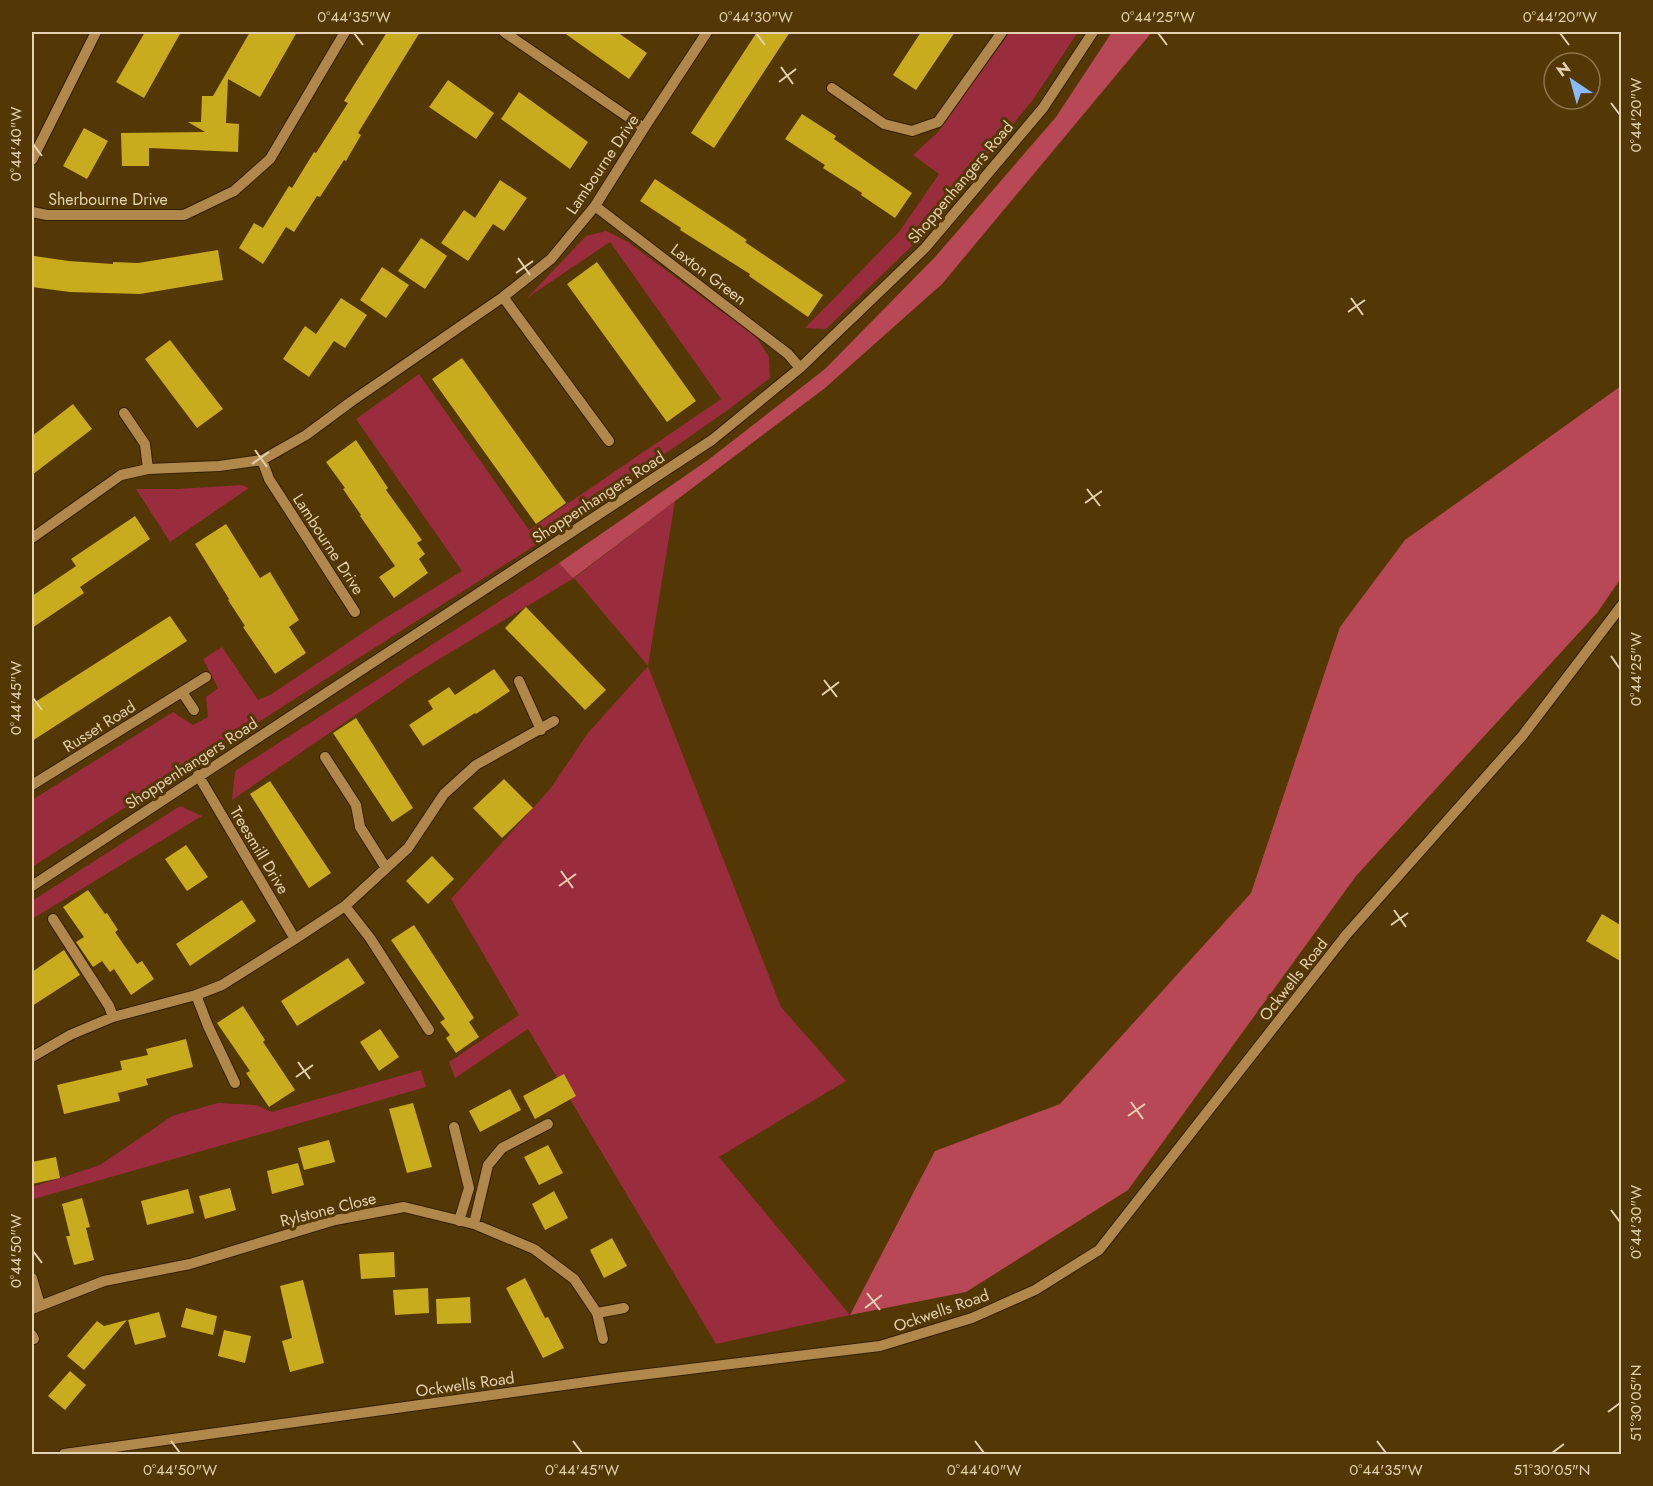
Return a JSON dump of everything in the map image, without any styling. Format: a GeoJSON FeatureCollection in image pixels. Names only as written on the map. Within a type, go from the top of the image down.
{"type":"FeatureCollection","features":[{"type":"Feature","properties":{"kind":"street"},"geometry":{"type":"LineString","coordinates":[[32,160],[96,32]]}},
{"type":"Feature","properties":{"kind":"street","name":"Sherbourne Drive"},"geometry":{"type":"LineString","coordinates":[[32,212],[47,215],[184,215],[234,191],[270,159],[345,32]]}},
{"type":"Feature","properties":{"kind":"street"},"geometry":{"type":"LineString","coordinates":[[504,32],[644,128]]}},
{"type":"Feature","properties":{"kind":"street","name":"Lambourne Drive"},"geometry":{"type":"LineString","coordinates":[[32,538],[122,475],[148,470],[219,466],[262,460],[306,435],[503,297],[551,259],[596,206],[707,32]]}},
{"type":"Feature","properties":{"kind":"street"},"geometry":{"type":"LineString","coordinates":[[832,88],[884,124],[912,131],[938,122],[1002,32]]}},
{"type":"Feature","properties":{"kind":"street","name":"Shoppenhangers Road"},"geometry":{"type":"LineString","coordinates":[[32,886],[712,440],[801,368],[925,248],[1043,108],[1093,32]]}},
{"type":"Feature","properties":{"kind":"street","name":"Laxton Green"},"geometry":{"type":"LineString","coordinates":[[596,206],[788,354],[801,368]]}},
{"type":"Feature","properties":{"kind":"street"},"geometry":{"type":"LineString","coordinates":[[503,297],[609,441]]}},
{"type":"Feature","properties":{"kind":"street"},"geometry":{"type":"LineString","coordinates":[[124,413],[145,444],[148,470]]}},
{"type":"Feature","properties":{"kind":"street","name":"Lambourne Drive"},"geometry":{"type":"LineString","coordinates":[[262,460],[269,479],[355,612]]}},
{"type":"Feature","properties":{"kind":"street","name":"Ockwells Road"},"geometry":{"type":"LineString","coordinates":[[64,1455],[603,1380],[880,1346],[972,1318],[1035,1290],[1099,1250],[1346,935],[1523,735],[1622,605]]}},
{"type":"Feature","properties":{"kind":"street","name":"Russet Road"},"geometry":{"type":"LineString","coordinates":[[32,785],[206,677]]}},
{"type":"Feature","properties":{"kind":"street"},"geometry":{"type":"LineString","coordinates":[[519,681],[541,730]]}},
{"type":"Feature","properties":{"kind":"street"},"geometry":{"type":"LineString","coordinates":[[182,692],[194,710]]}},
{"type":"Feature","properties":{"kind":"street"},"geometry":{"type":"LineString","coordinates":[[32,1056],[70,1035],[113,1017],[222,985],[295,939],[345,906],[408,848],[444,794],[476,765],[554,722]]}},
{"type":"Feature","properties":{"kind":"street"},"geometry":{"type":"LineString","coordinates":[[325,757],[356,805],[360,827],[386,868]]}},
{"type":"Feature","properties":{"kind":"street","name":"Treesmill Drive"},"geometry":{"type":"LineString","coordinates":[[198,776],[295,939]]}},
{"type":"Feature","properties":{"kind":"street"},"geometry":{"type":"LineString","coordinates":[[345,906],[370,938],[429,1030]]}},
{"type":"Feature","properties":{"kind":"street"},"geometry":{"type":"LineString","coordinates":[[53,919],[109,1006],[113,1017]]}},
{"type":"Feature","properties":{"kind":"street"},"geometry":{"type":"LineString","coordinates":[[196,994],[208,1026],[235,1083]]}},
{"type":"Feature","properties":{"kind":"street"},"geometry":{"type":"LineString","coordinates":[[474,1224],[488,1165],[502,1148],[548,1124]]}},
{"type":"Feature","properties":{"kind":"street"},"geometry":{"type":"LineString","coordinates":[[454,1127],[468,1188],[459,1221]]}},
{"type":"Feature","properties":{"kind":"street","name":"Rylstone Close"},"geometry":{"type":"LineString","coordinates":[[32,1278],[36,1307],[104,1281],[190,1264],[335,1220],[404,1207],[474,1224],[534,1248],[574,1279],[597,1313],[603,1339]]}},
{"type":"Feature","properties":{"kind":"street"},"geometry":{"type":"LineString","coordinates":[[597,1313],[624,1308]]}},
{"type":"Feature","properties":{"kind":"shaded area"},"geometry":{"type":"Polygon","coordinates":[[[1010,32],[1078,32],[1032,101],[918,240],[826,329],[805,328],[899,232],[939,174],[913,155],[938,132],[1010,32]]]}},
{"type":"Feature","properties":{"kind":"shaded area"},"geometry":{"type":"Polygon","coordinates":[[[1112,32],[1152,32],[942,284],[825,388],[573,578],[559,563],[708,460],[825,369],[936,256],[1056,117],[1112,32]]]}},
{"type":"Feature","properties":{"kind":"shaded area"},"geometry":{"type":"Polygon","coordinates":[[[606,231],[628,242],[756,337],[769,357],[770,378],[534,546],[32,867],[32,800],[173,712],[193,725],[208,717],[206,697],[218,688],[203,659],[222,647],[258,700],[270,695],[382,620],[462,571],[356,419],[419,374],[529,530],[721,399],[610,242],[527,298],[586,236],[606,231]]]}},
{"type":"Feature","properties":{"kind":"shaded area"},"geometry":{"type":"Polygon","coordinates":[[[1621,386],[1621,578],[1597,613],[1356,876],[1128,1190],[966,1292],[850,1315],[935,1151],[1060,1104],[1251,893],[1340,627],[1405,540],[1621,386]]]}},
{"type":"Feature","properties":{"kind":"shaded area"},"geometry":{"type":"Polygon","coordinates":[[[242,485],[249,488],[170,542],[136,489],[177,489],[242,485]]]}},
{"type":"Feature","properties":{"kind":"shaded area"},"geometry":{"type":"Polygon","coordinates":[[[675,501],[648,666],[574,578],[675,501]]]}},
{"type":"Feature","properties":{"kind":"shaded area"},"geometry":{"type":"Polygon","coordinates":[[[559,563],[574,578],[418,672],[232,800],[235,771],[559,563]]]}},
{"type":"Feature","properties":{"kind":"shaded area"},"geometry":{"type":"Polygon","coordinates":[[[648,666],[781,1007],[846,1081],[719,1157],[850,1315],[716,1344],[528,1029],[455,1078],[449,1062],[519,1015],[451,899],[550,789],[588,733],[648,666]]]}},
{"type":"Feature","properties":{"kind":"shaded area"},"geometry":{"type":"Polygon","coordinates":[[[180,806],[202,816],[32,919],[32,901],[180,806]]]}},
{"type":"Feature","properties":{"kind":"shaded area"},"geometry":{"type":"Polygon","coordinates":[[[421,1070],[426,1087],[32,1198],[32,1187],[100,1165],[172,1116],[218,1103],[256,1105],[272,1112],[421,1070]]]}},
{"type":"Feature","properties":{"kind":"building"},"geometry":{"type":"Polygon","coordinates":[[[145,32],[181,32],[144,98],[116,82],[145,32]]]}},
{"type":"Feature","properties":{"kind":"building"},"geometry":{"type":"Polygon","coordinates":[[[250,32],[297,32],[260,97],[228,79],[226,123],[239,124],[238,152],[149,148],[149,166],[122,166],[121,133],[205,132],[188,122],[201,122],[202,96],[213,96],[250,32]]]}},
{"type":"Feature","properties":{"kind":"building"},"geometry":{"type":"Polygon","coordinates":[[[387,32],[420,32],[358,133],[361,135],[346,161],[344,160],[320,197],[317,196],[294,232],[286,227],[263,264],[239,248],[254,223],[263,228],[289,186],[292,188],[314,152],[316,153],[348,103],[344,101],[387,32]]]}},
{"type":"Feature","properties":{"kind":"building"},"geometry":{"type":"Polygon","coordinates":[[[563,32],[617,32],[647,53],[629,79],[563,32]]]}},
{"type":"Feature","properties":{"kind":"building"},"geometry":{"type":"Polygon","coordinates":[[[757,32],[790,32],[714,148],[691,133],[757,32]]]}},
{"type":"Feature","properties":{"kind":"building"},"geometry":{"type":"Polygon","coordinates":[[[921,32],[955,32],[916,90],[893,75],[921,32]]]}},
{"type":"Feature","properties":{"kind":"building"},"geometry":{"type":"Polygon","coordinates":[[[448,80],[494,113],[476,139],[429,107],[448,80]]]}},
{"type":"Feature","properties":{"kind":"building"},"geometry":{"type":"Polygon","coordinates":[[[519,92],[588,142],[570,169],[501,119],[519,92]]]}},
{"type":"Feature","properties":{"kind":"building"},"geometry":{"type":"Polygon","coordinates":[[[802,114],[836,136],[834,139],[912,193],[895,218],[823,168],[825,165],[785,139],[802,114]]]}},
{"type":"Feature","properties":{"kind":"building"},"geometry":{"type":"Polygon","coordinates":[[[84,128],[108,141],[87,179],[63,166],[84,128]]]}},
{"type":"Feature","properties":{"kind":"building"},"geometry":{"type":"Polygon","coordinates":[[[655,179],[747,240],[745,242],[823,295],[808,317],[749,276],[750,274],[680,230],[681,228],[640,201],[655,179]]]}},
{"type":"Feature","properties":{"kind":"building"},"geometry":{"type":"Polygon","coordinates":[[[500,180],[527,198],[504,231],[493,224],[468,261],[441,243],[464,210],[475,218],[500,180]]]}},
{"type":"Feature","properties":{"kind":"building"},"geometry":{"type":"Polygon","coordinates":[[[421,238],[447,256],[425,289],[398,271],[421,238]]]}},
{"type":"Feature","properties":{"kind":"building"},"geometry":{"type":"Polygon","coordinates":[[[218,250],[223,280],[140,294],[70,292],[32,287],[34,256],[113,264],[113,262],[138,263],[218,250]]]}},
{"type":"Feature","properties":{"kind":"building"},"geometry":{"type":"Polygon","coordinates":[[[597,262],[696,401],[667,422],[567,284],[597,262]]]}},
{"type":"Feature","properties":{"kind":"building"},"geometry":{"type":"Polygon","coordinates":[[[382,267],[409,285],[386,318],[360,300],[382,267]]]}},
{"type":"Feature","properties":{"kind":"building"},"geometry":{"type":"Polygon","coordinates":[[[341,298],[367,315],[345,348],[334,341],[309,377],[283,359],[305,326],[316,334],[341,298]]]}},
{"type":"Feature","properties":{"kind":"building"},"geometry":{"type":"Polygon","coordinates":[[[170,340],[223,409],[197,428],[145,359],[170,340]]]}},
{"type":"Feature","properties":{"kind":"building"},"geometry":{"type":"Polygon","coordinates":[[[462,358],[566,503],[536,524],[432,379],[462,358]]]}},
{"type":"Feature","properties":{"kind":"building"},"geometry":{"type":"Polygon","coordinates":[[[73,404],[92,429],[32,475],[32,436],[73,404]]]}},
{"type":"Feature","properties":{"kind":"building"},"geometry":{"type":"Polygon","coordinates":[[[356,440],[388,488],[386,490],[422,540],[417,543],[425,554],[419,559],[428,573],[394,598],[379,577],[395,566],[326,462],[356,440]]]}},
{"type":"Feature","properties":{"kind":"building"},"geometry":{"type":"Polygon","coordinates":[[[135,516],[150,539],[80,587],[84,593],[32,628],[32,596],[76,566],[71,559],[135,516]]]}},
{"type":"Feature","properties":{"kind":"building"},"geometry":{"type":"Polygon","coordinates":[[[226,524],[260,578],[270,572],[299,620],[289,627],[306,653],[275,674],[243,627],[245,626],[195,544],[226,524]]]}},
{"type":"Feature","properties":{"kind":"building"},"geometry":{"type":"Polygon","coordinates":[[[526,607],[606,690],[585,710],[505,628],[526,607]]]}},
{"type":"Feature","properties":{"kind":"building"},"geometry":{"type":"Polygon","coordinates":[[[170,616],[187,641],[32,741],[32,704],[170,616]]]}},
{"type":"Feature","properties":{"kind":"building"},"geometry":{"type":"Polygon","coordinates":[[[494,669],[510,691],[423,746],[409,725],[433,709],[428,701],[449,687],[455,695],[494,669]]]}},
{"type":"Feature","properties":{"kind":"building"},"geometry":{"type":"Polygon","coordinates":[[[356,718],[413,808],[392,822],[333,733],[356,718]]]}},
{"type":"Feature","properties":{"kind":"building"},"geometry":{"type":"Polygon","coordinates":[[[504,779],[533,808],[502,838],[473,808],[504,779]]]}},
{"type":"Feature","properties":{"kind":"building"},"geometry":{"type":"Polygon","coordinates":[[[270,781],[331,873],[309,888],[250,794],[270,781]]]}},
{"type":"Feature","properties":{"kind":"building"},"geometry":{"type":"Polygon","coordinates":[[[186,845],[208,877],[187,891],[165,859],[186,845]]]}},
{"type":"Feature","properties":{"kind":"building"},"geometry":{"type":"Polygon","coordinates":[[[432,856],[454,879],[428,904],[406,881],[432,856]]]}},
{"type":"Feature","properties":{"kind":"building"},"geometry":{"type":"Polygon","coordinates":[[[88,890],[105,914],[107,913],[118,930],[115,932],[137,964],[142,961],[154,979],[131,995],[114,969],[110,972],[102,961],[93,967],[76,942],[84,937],[63,907],[88,890]]]}},
{"type":"Feature","properties":{"kind":"building"},"geometry":{"type":"Polygon","coordinates":[[[242,900],[256,921],[190,966],[176,944],[242,900]]]}},
{"type":"Feature","properties":{"kind":"building"},"geometry":{"type":"Polygon","coordinates":[[[1602,914],[1622,926],[1622,962],[1586,941],[1602,914]]]}},
{"type":"Feature","properties":{"kind":"building"},"geometry":{"type":"Polygon","coordinates":[[[414,925],[474,1018],[469,1022],[479,1037],[456,1053],[446,1038],[450,1035],[440,1022],[445,1019],[391,940],[414,925]]]}},
{"type":"Feature","properties":{"kind":"building"},"geometry":{"type":"Polygon","coordinates":[[[64,950],[80,975],[32,1006],[32,972],[64,950]]]}},
{"type":"Feature","properties":{"kind":"building"},"geometry":{"type":"Polygon","coordinates":[[[348,958],[365,983],[297,1026],[281,1001],[348,958]]]}},
{"type":"Feature","properties":{"kind":"building"},"geometry":{"type":"Polygon","coordinates":[[[243,1006],[265,1040],[263,1042],[295,1090],[269,1107],[246,1073],[250,1071],[217,1023],[243,1006]]]}},
{"type":"Feature","properties":{"kind":"building"},"geometry":{"type":"Polygon","coordinates":[[[380,1029],[399,1057],[379,1071],[360,1042],[380,1029]]]}},
{"type":"Feature","properties":{"kind":"building"},"geometry":{"type":"Polygon","coordinates":[[[186,1039],[193,1067],[146,1079],[148,1085],[118,1093],[120,1101],[64,1114],[57,1085],[122,1070],[120,1061],[148,1055],[146,1049],[186,1039]]]}},
{"type":"Feature","properties":{"kind":"building"},"geometry":{"type":"Polygon","coordinates":[[[564,1074],[576,1096],[535,1119],[523,1096],[564,1074]]]}},
{"type":"Feature","properties":{"kind":"building"},"geometry":{"type":"Polygon","coordinates":[[[510,1089],[521,1110],[480,1132],[469,1111],[510,1089]]]}},
{"type":"Feature","properties":{"kind":"building"},"geometry":{"type":"Polygon","coordinates":[[[413,1103],[432,1167],[407,1173],[389,1109],[413,1103]]]}},
{"type":"Feature","properties":{"kind":"building"},"geometry":{"type":"Polygon","coordinates":[[[329,1140],[335,1162],[304,1170],[298,1148],[329,1140]]]}},
{"type":"Feature","properties":{"kind":"building"},"geometry":{"type":"Polygon","coordinates":[[[548,1145],[563,1173],[539,1185],[524,1157],[548,1145]]]}},
{"type":"Feature","properties":{"kind":"building"},"geometry":{"type":"Polygon","coordinates":[[[56,1157],[60,1178],[32,1184],[32,1162],[56,1157]]]}},
{"type":"Feature","properties":{"kind":"building"},"geometry":{"type":"Polygon","coordinates":[[[298,1163],[304,1185],[272,1194],[267,1171],[298,1163]]]}},
{"type":"Feature","properties":{"kind":"building"},"geometry":{"type":"Polygon","coordinates":[[[230,1188],[236,1210],[205,1219],[199,1196],[230,1188]]]}},
{"type":"Feature","properties":{"kind":"building"},"geometry":{"type":"Polygon","coordinates":[[[188,1189],[194,1213],[147,1225],[141,1201],[188,1189]]]}},
{"type":"Feature","properties":{"kind":"building"},"geometry":{"type":"Polygon","coordinates":[[[554,1191],[568,1218],[545,1230],[532,1204],[554,1191]]]}},
{"type":"Feature","properties":{"kind":"building"},"geometry":{"type":"Polygon","coordinates":[[[82,1198],[90,1227],[86,1228],[94,1260],[74,1265],[66,1236],[70,1236],[62,1204],[82,1198]]]}},
{"type":"Feature","properties":{"kind":"building"},"geometry":{"type":"Polygon","coordinates":[[[612,1238],[627,1266],[604,1278],[590,1250],[612,1238]]]}},
{"type":"Feature","properties":{"kind":"building"},"geometry":{"type":"Polygon","coordinates":[[[394,1252],[395,1277],[361,1279],[359,1254],[394,1252]]]}},
{"type":"Feature","properties":{"kind":"building"},"geometry":{"type":"Polygon","coordinates":[[[525,1278],[545,1318],[548,1317],[564,1348],[543,1358],[506,1288],[525,1278]]]}},
{"type":"Feature","properties":{"kind":"building"},"geometry":{"type":"Polygon","coordinates":[[[303,1280],[324,1363],[290,1372],[282,1341],[292,1338],[280,1286],[303,1280]]]}},
{"type":"Feature","properties":{"kind":"building"},"geometry":{"type":"Polygon","coordinates":[[[428,1288],[429,1313],[395,1315],[393,1290],[428,1288]]]}},
{"type":"Feature","properties":{"kind":"building"},"geometry":{"type":"Polygon","coordinates":[[[470,1297],[471,1323],[437,1324],[436,1299],[470,1297]]]}},
{"type":"Feature","properties":{"kind":"building"},"geometry":{"type":"Polygon","coordinates":[[[186,1308],[217,1316],[213,1335],[181,1327],[186,1308]]]}},
{"type":"Feature","properties":{"kind":"building"},"geometry":{"type":"Polygon","coordinates":[[[159,1312],[166,1337],[135,1345],[128,1320],[159,1312]]]}},
{"type":"Feature","properties":{"kind":"building"},"geometry":{"type":"Polygon","coordinates":[[[127,1320],[84,1370],[67,1356],[97,1321],[104,1326],[127,1320]]]}},
{"type":"Feature","properties":{"kind":"building"},"geometry":{"type":"Polygon","coordinates":[[[224,1330],[251,1336],[245,1363],[218,1356],[224,1330]]]}},
{"type":"Feature","properties":{"kind":"building"},"geometry":{"type":"Polygon","coordinates":[[[70,1371],[86,1385],[65,1410],[48,1396],[70,1371]]]}}]}
